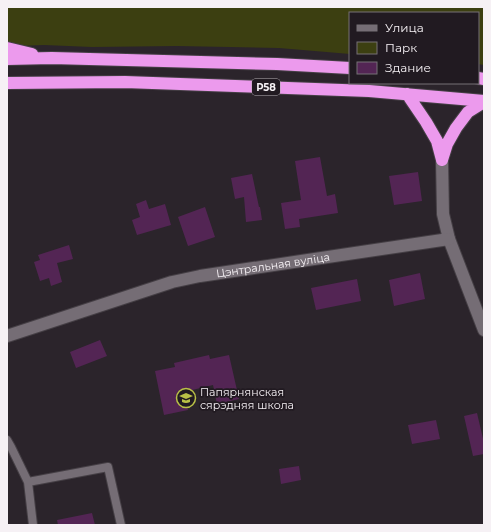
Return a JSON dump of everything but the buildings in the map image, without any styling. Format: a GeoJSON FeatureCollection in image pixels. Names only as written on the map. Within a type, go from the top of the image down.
{"type":"FeatureCollection","features":[{"type":"Feature","properties":{"kind":"highway"},"geometry":{"type":"LineString","coordinates":[[7,48],[52,58]]}},
{"type":"Feature","properties":{"kind":"highway","name":"Р58"},"geometry":{"type":"LineString","coordinates":[[7,59],[52,58],[277,64],[349,68]]}},
{"type":"Feature","properties":{"kind":"highway","name":"Р58"},"geometry":{"type":"LineString","coordinates":[[7,82],[125,82],[368,91],[484,101]]}},
{"type":"Feature","properties":{"kind":"highway"},"geometry":{"type":"LineString","coordinates":[[408,94],[437,141],[442,160]]}},
{"type":"Feature","properties":{"kind":"highway"},"geometry":{"type":"LineString","coordinates":[[442,160],[447,144],[456,128],[468,112],[484,101]]}},
{"type":"Feature","properties":{"kind":"street"},"geometry":{"type":"LineString","coordinates":[[442,160],[442,214],[484,330]]}},
{"type":"Feature","properties":{"kind":"street","name":"Цэнтральная вуліца"},"geometry":{"type":"LineString","coordinates":[[7,336],[172,282],[200,276],[450,239]]}},
{"type":"Feature","properties":{"kind":"lane"},"geometry":{"type":"LineString","coordinates":[[7,440],[28,482],[33,525]]}},
{"type":"Feature","properties":{"kind":"lane"},"geometry":{"type":"LineString","coordinates":[[28,482],[108,467],[121,525]]}},
{"type":"Feature","properties":{"kind":"green space"},"geometry":{"type":"Polygon","coordinates":[[[7,7],[484,7],[484,65],[479,64],[479,12],[349,12],[349,54],[279,48],[177,46],[17,46],[7,42],[7,7]]]}},
{"type":"Feature","properties":{"kind":"place","name":"Папярнянская сярэдняя школа"},"geometry":{"type":"Point","coordinates":[186,398]}}]}
